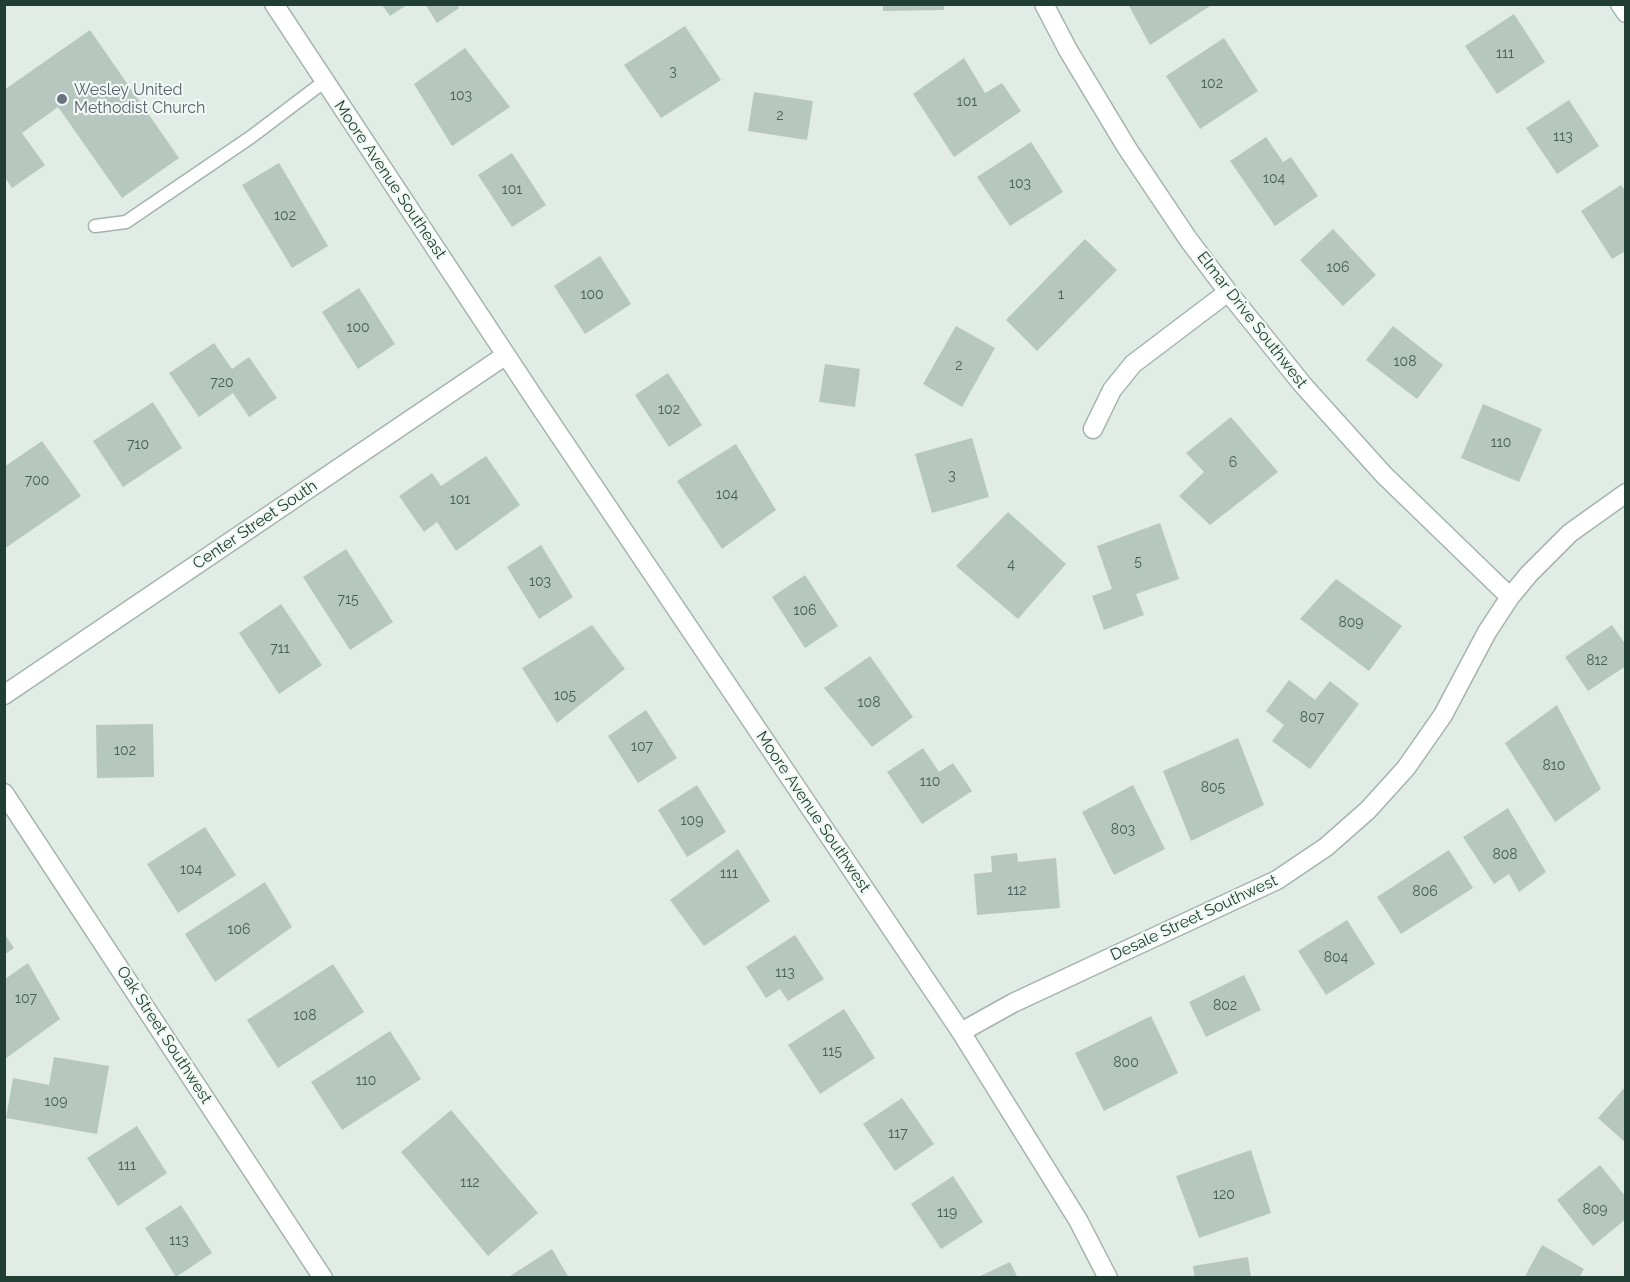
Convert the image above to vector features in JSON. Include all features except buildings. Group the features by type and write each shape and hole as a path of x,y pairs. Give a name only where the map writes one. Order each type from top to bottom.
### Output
{"street":[{"name":"Moore Avenue Southeast","path":"274,4 506,355"},
{"name":"Elmar Drive Southwest","path":"1044,4 1068,50 1126,148 1188,239 1228,292 1302,385 1384,475 1510,597"},
{"path":"1620,4 1626,13"},
{"path":"1093,429 1112,390 1133,364 1228,292"},
{"name":"Center Street South","path":"4,695 506,355"},
{"name":"Moore Avenue Southwest","path":"506,355 961,1032 1084,1230 1108,1278"},
{"name":"Desale Street Southwest","path":"961,1032 1013,1003 1277,880 1326,847 1368,810 1406,768 1443,715 1486,632 1529,574 1570,533 1613,500 1626,493"},
{"name":"Oak Street Southwest","path":"4,793 323,1278"}],"lane":[{"path":"95,226 126,222 250,137 325,81"}],"place":[{"name":"Wesley United Methodist Church","path":"62,99"}]}
